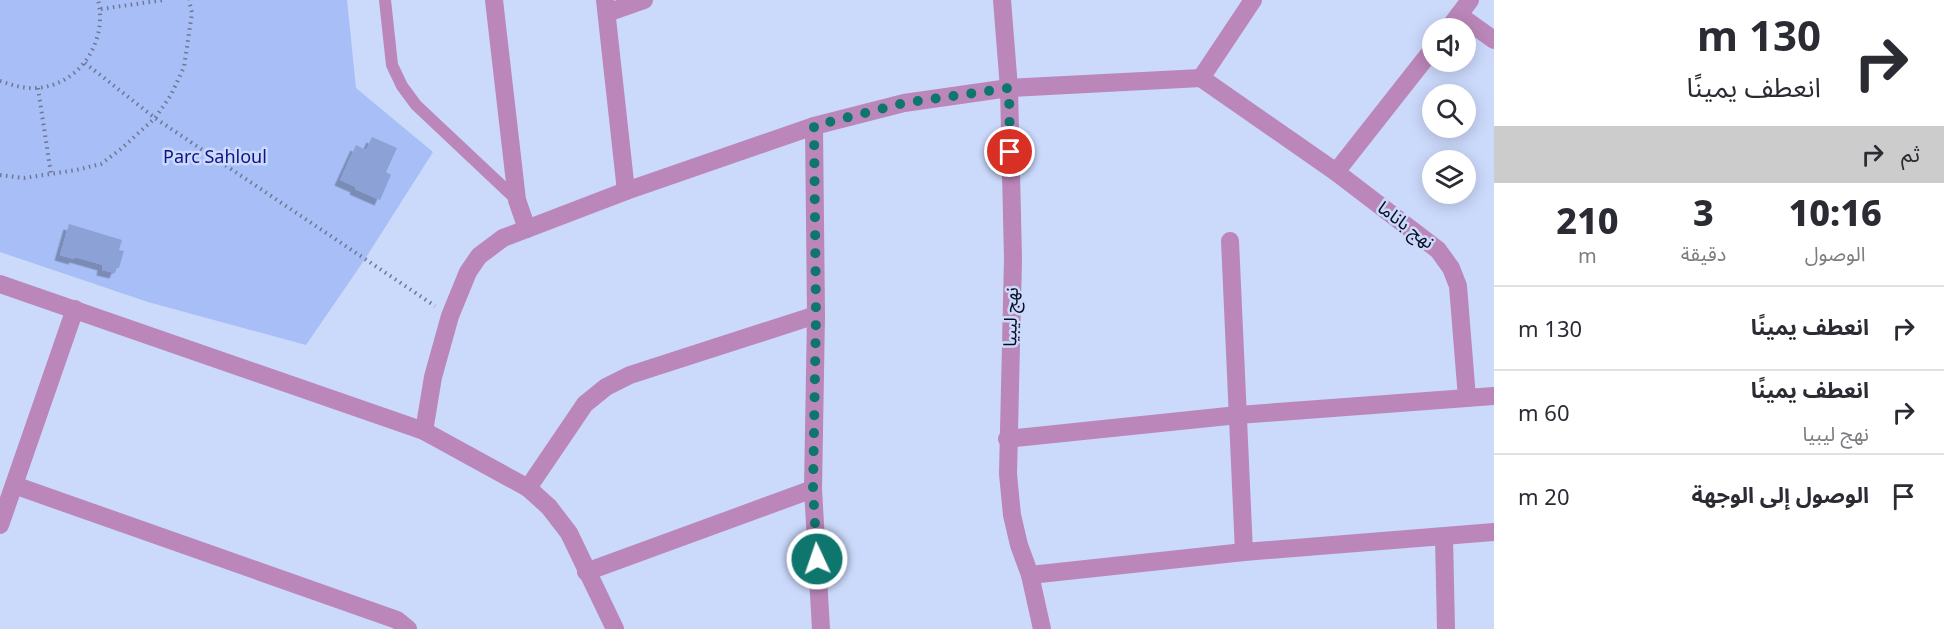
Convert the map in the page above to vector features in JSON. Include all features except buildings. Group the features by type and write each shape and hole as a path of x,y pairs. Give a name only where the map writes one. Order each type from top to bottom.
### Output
{"street":[{"path":"494,0 517,200 527,229"},
{"path":"626,191 606,7 644,0"},
{"name":"نهج ليبيا","path":"1002,0 1009,88 1013,258 1007,439 1008,474 1012,515 1019,545 1030,575 1042,629"},
{"path":"424,431 433,377 450,316 468,272 479,256 503,238 626,191 814,126 904,103 1009,88 1201,78 1253,0"},
{"path":"1457,18 1470,0"},
{"path":"1476,32 1494,40"},
{"path":"1336,172 1422,63"},
{"name":"نهج باناما","path":"1201,78 1336,172 1438,250 1451,268 1458,286 1467,398"},
{"path":"814,126 816,315 813,489 821,629"},
{"path":"1230,241 1244,552"},
{"path":"0,284 424,431 528,488 549,507 568,533 615,629"},
{"path":"0,525 4,503 14,485 75,309"},
{"path":"528,488 585,404 606,387 630,375 816,315"},
{"path":"1007,439 1238,415 1494,396"},
{"path":"14,485 397,620 408,629"},
{"path":"586,572 813,489"},
{"path":"1030,575 1244,552 1494,532"},
{"path":"1444,537 1446,629"}],"lane":[{"path":"385,0 392,65 402,86 416,105 517,200"}],"path":[{"path":"0,81 18,87 38,88 55,84 71,75 85,63 95,47 100,28 101,9 98,0"},
{"path":"101,9 164,0"},
{"path":"0,175 24,178 101,164 155,118 171,95 184,68 192,13 189,0"},
{"path":"85,63 155,118 450,316"},
{"path":"38,88 51,174"}],"green space":[{"name":"Parc Sahloul","path":"0,0 347,0 356,88 433,152 365,259 306,345 148,302 0,252"}],"route":[{"path":"817,559 813,489 816,315 814,126 904,103 1009,88 1010,152"}]}
